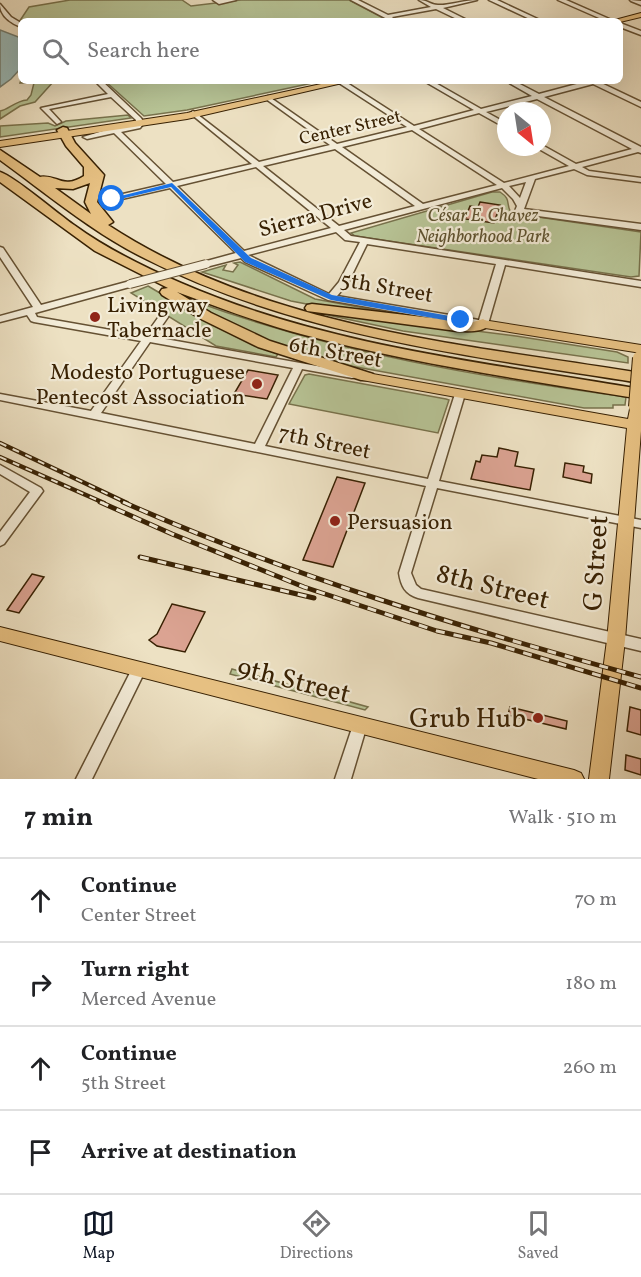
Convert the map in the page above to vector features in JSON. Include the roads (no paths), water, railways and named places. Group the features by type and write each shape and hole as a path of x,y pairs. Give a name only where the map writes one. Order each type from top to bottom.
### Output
{"highway":[{"path":"62,129 70,144 98,176 92,198 96,212 124,235 175,268"},
{"path":"0,154 57,186 73,185 85,181 91,175 90,166"},
{"path":"0,154 129,245 192,276 316,319 413,340 641,378"},
{"path":"0,176 74,232"},
{"path":"0,191 11,194 114,257 178,288 212,301 302,330 638,400"},
{"path":"114,257 135,274 237,332 283,352 366,377"},
{"path":"192,276 317,309 457,326 474,327 483,324"},
{"path":"413,340 641,357"}],"main road":[{"path":"623,19 641,15"},
{"path":"0,142 62,129 139,123 334,84"},
{"path":"62,129 102,129 193,113"},
{"name":"5th Street","path":"483,324 641,357"},
{"name":"G Street","path":"599,779 633,522 641,357"},
{"name":"6th Street","path":"366,377 637,426"},
{"name":"9th Street","path":"0,634 574,779"},
{"path":"0,646 19,639"}],"street":[{"path":"217,1 233,0"},
{"path":"354,0 387,17 474,0"},
{"path":"422,0 460,18"},
{"path":"492,0 532,18"},
{"path":"561,0 606,18"},
{"path":"633,0 641,3"},
{"path":"0,6 9,18 18,23"},
{"path":"623,26 641,33"},
{"path":"87,137 139,123 101,84"},
{"path":"347,84 504,186 516,198 520,209"},
{"path":"432,84 497,121"},
{"path":"514,84 640,150"},
{"name":"Center Street","path":"112,199 586,84"},
{"path":"597,84 641,105"},
{"path":"62,129 44,108 112,95"},
{"path":"268,98 420,206"},
{"path":"193,113 345,237 361,242"},
{"path":"102,129 116,131"},
{"name":"5th Street","path":"116,131 248,260 331,298 483,324"},
{"name":"Sierra Drive","path":"2,320 420,206 640,150"},
{"path":"551,152 587,173 641,180"},
{"path":"520,209 531,179"},
{"path":"520,209 641,227"},
{"path":"300,239 323,237 361,242 641,284"},
{"path":"331,298 342,283 361,242"},
{"path":"0,250 34,310"},
{"path":"483,324 501,263"},
{"name":"6th Street","path":"34,310 34,319 298,367 366,377"},
{"path":"94,415 163,316"},
{"path":"258,448 298,367"},
{"path":"432,484 460,394"},
{"name":"7th Street","path":"0,397 633,522"},
{"path":"0,469 37,490 0,541"},
{"name":"8th Street","path":"432,484 405,573 406,584 411,589 451,602 641,645"},
{"path":"84,779 140,669"},
{"path":"343,779 360,725"}],"water":[{"path":"0,30 18,37 18,71 0,87"}],"railway":[{"path":"0,443 127,503"},
{"path":"0,457 104,503"},
{"path":"100,502 172,534 304,587 437,631 491,643 641,688"},
{"path":"123,502 250,554 379,599 510,640 641,677"},
{"path":"140,557 314,598"}],"place":[{"name":"Livingway Tabernacle","path":"95,317"},
{"name":"Modesto Portuguese Pentecost Association","path":"257,384"},
{"name":"Persuasion","path":"335,521"},
{"name":"Grub Hub","path":"538,718"}],"park label":[{"name":"César E. Chavez Neighborhood Park","path":"483,225"}]}
